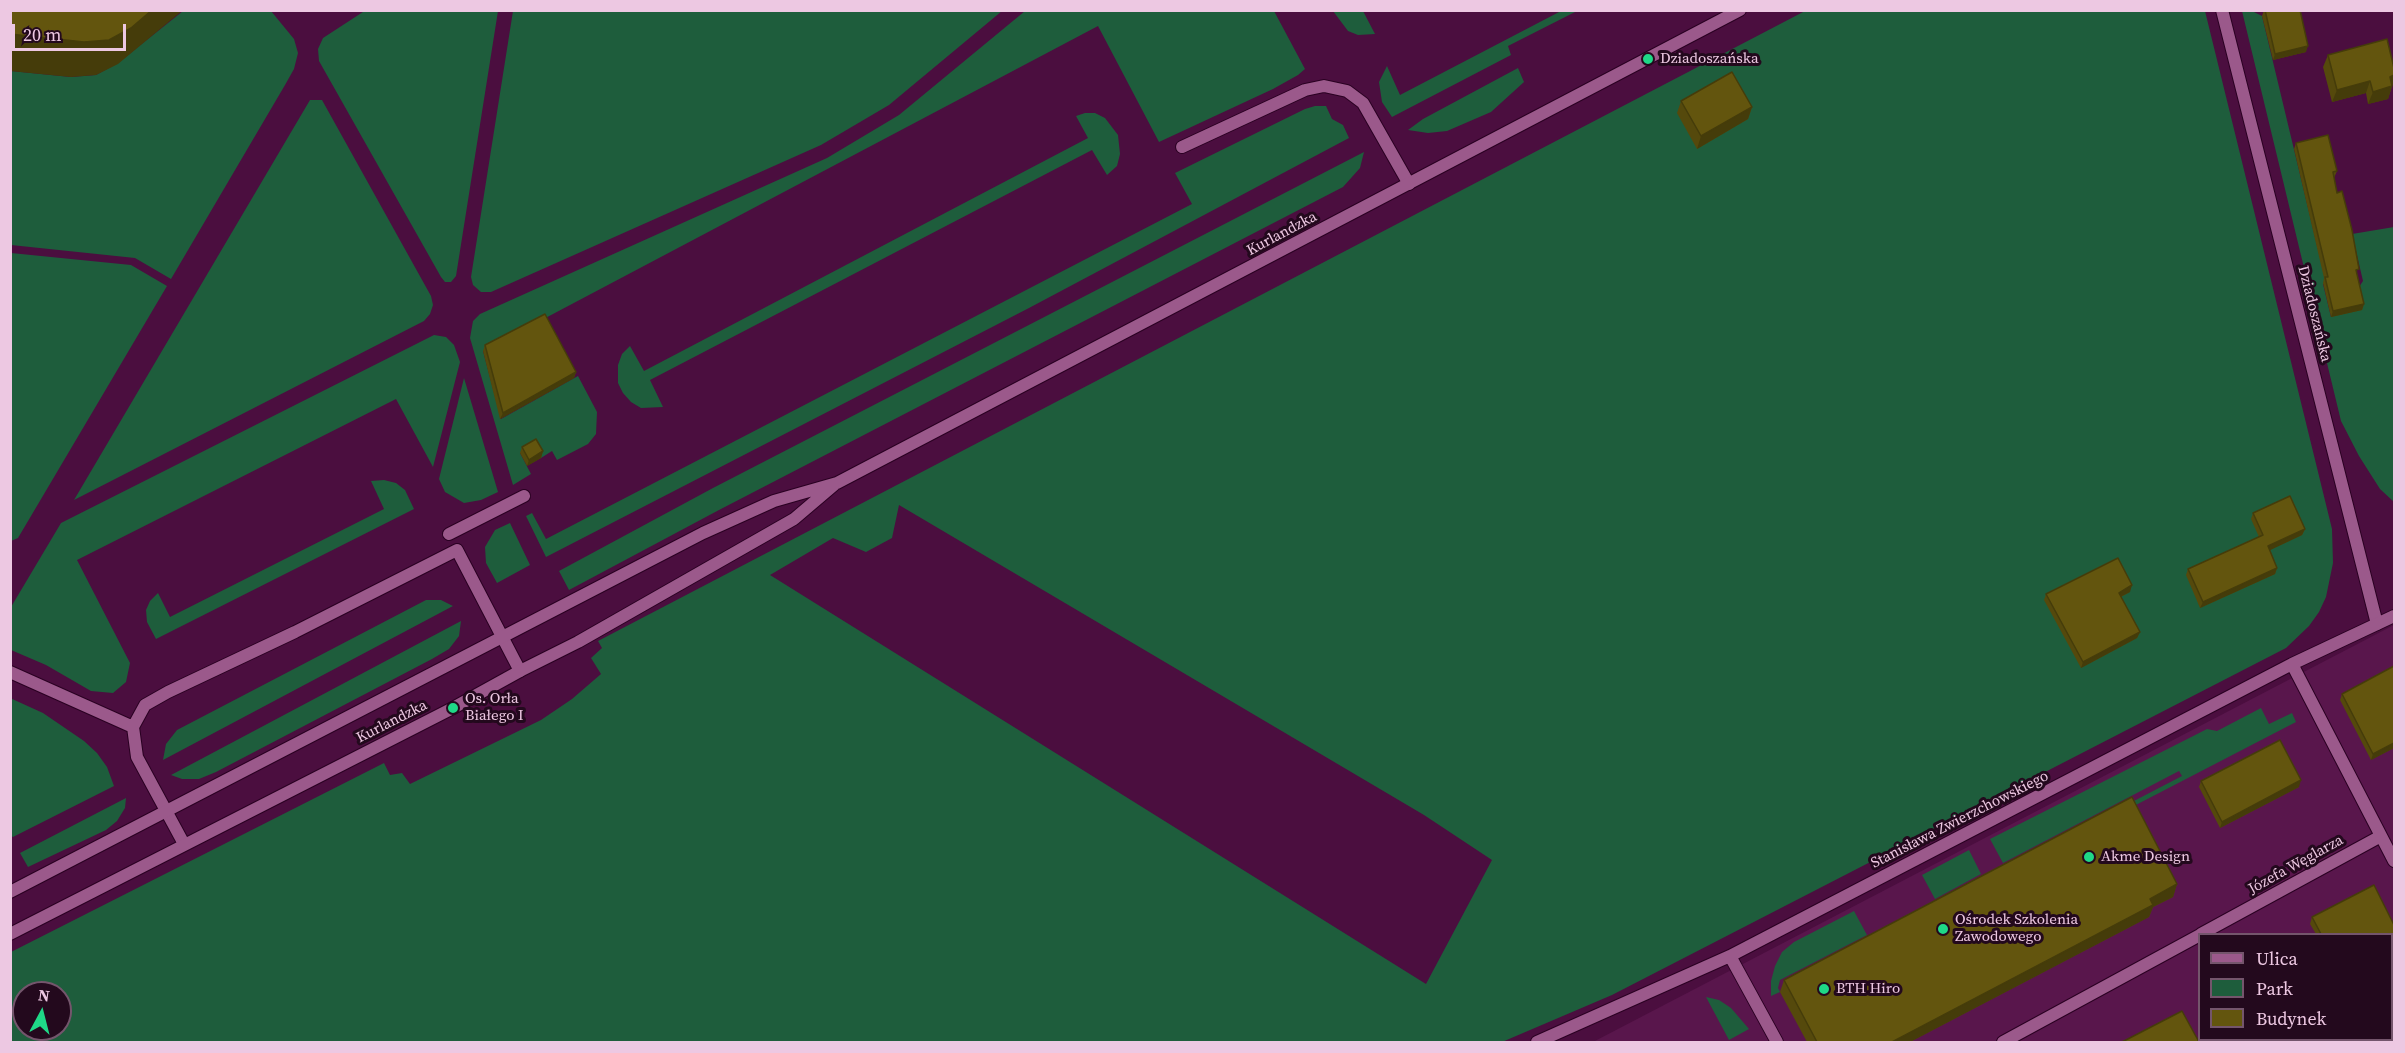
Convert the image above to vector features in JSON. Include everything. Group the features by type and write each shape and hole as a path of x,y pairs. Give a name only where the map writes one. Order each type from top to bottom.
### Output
{"street":[{"name":"Kurlandzka","path":"10,892 703,533 774,501 837,483 1740,10"},
{"name":"Dziadoszańska","path":"2222,10 2377,624"},
{"path":"1182,147 1305,90 1324,86 1347,91 1363,102 1409,184"},
{"name":"Kurlandzka","path":"10,934 578,642 794,519 837,483"},
{"path":"449,534 524,496"},
{"path":"184,844 137,757 133,727 144,705 458,550 520,671"},
{"name":"Stanisława Zwierzchowskiego","path":"1537,1042 1556,1039 1730,956 2292,664 2394,616"},
{"path":"2292,664 2394,861"},
{"path":"10,672 133,727"},
{"name":"Józefa Węglarza","path":"2204,933 2381,836"},
{"name":"Józefa Węglarza","path":"2003,1042 2198,936"},
{"path":"1730,956 1777,1042"}],"shaded area":[{"path":"2394,625 2394,1042 1593,1042"}],"green space":[{"path":"366,10 498,11 456,276 451,282 445,282 441,277 319,61 318,49 323,38"},
{"path":"513,10 1002,11 889,105 821,145 491,292 481,292 473,285 471,277"},
{"path":"183,11 271,11 294,39 298,53 294,69 171,279 135,258 11,245 11,71 71,77 96,75 118,63"},
{"path":"1025,11 1274,11 1305,69 1273,89 1159,142 1098,26 483,351 501,419 578,376 597,412 596,434 588,444 557,460 552,451 541,458 520,453 531,474 513,485 470,338 473,321 480,314 827,158 899,115"},
{"path":"1333,11 1363,11 1375,34 1358,35 1348,31"},
{"path":"1561,11 1577,11 1508,46 1511,55 1392,117 1382,102 1379,82 1387,66 1400,95"},
{"path":"1805,11 2205,11 2332,529 2333,563 2326,597 2309,626 2286,648 1612,995 1502,1042 11,1042 11,952 384,763 390,775 402,773 410,784 541,720 572,699 601,674 591,658 602,648 598,641","holes":["899,505 1424,815 1492,860 1426,984 770,575 833,538 866,552 892,538"]},
{"path":"2242,11 2254,11 2262,16 2326,283 2323,284 2331,317 2363,281 2352,234 2394,227 2394,502 2380,489 2341,421"},
{"path":"1518,68 1524,82 1491,112 1447,131 1428,133 1408,130 1423,119"},
{"path":"310,100 322,100 431,296 433,305 430,314 424,321 74,500"},
{"path":"1315,106 1326,106 1332,119 1343,125 1349,138 1029,308 546,557 526,516 532,513 546,539 1192,204 1175,173"},
{"path":"1095,113 1105,118 1118,135 1120,154 1117,166 1107,175 1092,150 650,380 663,407 641,408 623,393 618,383 618,365 622,354 630,346 644,371 1088,138 1076,116"},
{"path":"1364,152 1360,168 1343,187 569,590 559,571 713,488"},
{"path":"11,253 131,265 167,286 18,538 11,541"},
{"path":"434,335 446,337 454,345 460,362 433,467 396,399 77,560 130,663 126,682 113,693 91,691 46,665 11,650 11,607 61,523"},
{"path":"464,378 498,492 481,500 464,503 445,492 439,479"},
{"path":"384,480 396,483 405,490 414,509 156,639 147,622 146,610 150,601 158,593 170,617 384,509 371,481"},
{"path":"510,523 530,565 497,583 486,563 485,547 495,530"},
{"path":"426,600 441,600 453,606 163,760 166,744 177,730"},
{"path":"461,621 459,636 449,649 432,659 216,772 199,779 182,779 171,775"},
{"path":"10,698 43,713 84,741 107,767 114,786 13,837 10,835"},
{"path":"2261,708 2269,724 2292,713 2296,722 2105,821 2103,817 2182,776 2179,771 2003,863 1990,839 2207,729 2217,731"},
{"path":"126,798 125,808 117,821 106,830 28,867 20,853"},
{"path":"1969,850 1981,874 1935,899 1922,875"},
{"path":"1854,911 1867,935 1780,980 1778,988 1780,992 1771,996 1771,981 1782,952 1794,942"},
{"path":"1706,997 1719,1000 1731,1008 1749,1029 1729,1040"}],"building":[{"path":"10,10 152,10 131,28 109,40 84,42 10,34"},
{"path":"2265,10 2300,10 2308,46 2275,54"},
{"path":"2387,39 2394,68 2394,75 2390,77 2392,86 2373,92 2370,81 2337,90 2328,55"},
{"path":"1732,72 1752,107 1701,136 1681,101"},
{"path":"2328,135 2337,171 2333,172 2337,193 2342,191 2352,230 2359,269 2356,270 2364,304 2333,311 2325,277 2328,277 2296,143"},
{"path":"545,314 576,372 503,413 485,345"},
{"path":"536,439 543,451 529,460 522,447"},
{"path":"2290,496 2305,529 2268,546 2277,568 2203,602 2188,569 2263,535 2253,513"},
{"path":"2118,558 2132,585 2119,593 2140,632 2083,662 2046,594"},
{"path":"2394,666 2394,743 2373,754 2342,694"},
{"path":"2280,740 2301,780 2222,822 2201,781"},
{"path":"2132,797 2177,884 2150,899 2153,905 1892,1042 1817,1042 1784,980"},
{"path":"2374,885 2394,925 2394,1014 2393,933 2320,933 2312,917"},
{"path":"2182,1011 2199,1042 2122,1042"}],"place":[{"name":"Dziadoszańska","path":"1648,59"},
{"name":"Os. Orła Białego I","path":"453,708"},
{"name":"Akme Design","path":"2089,857"},
{"name":"Ośrodek Szkolenia Zawodowego","path":"1943,929"},
{"name":"BTH Hiro","path":"1824,989"}]}
